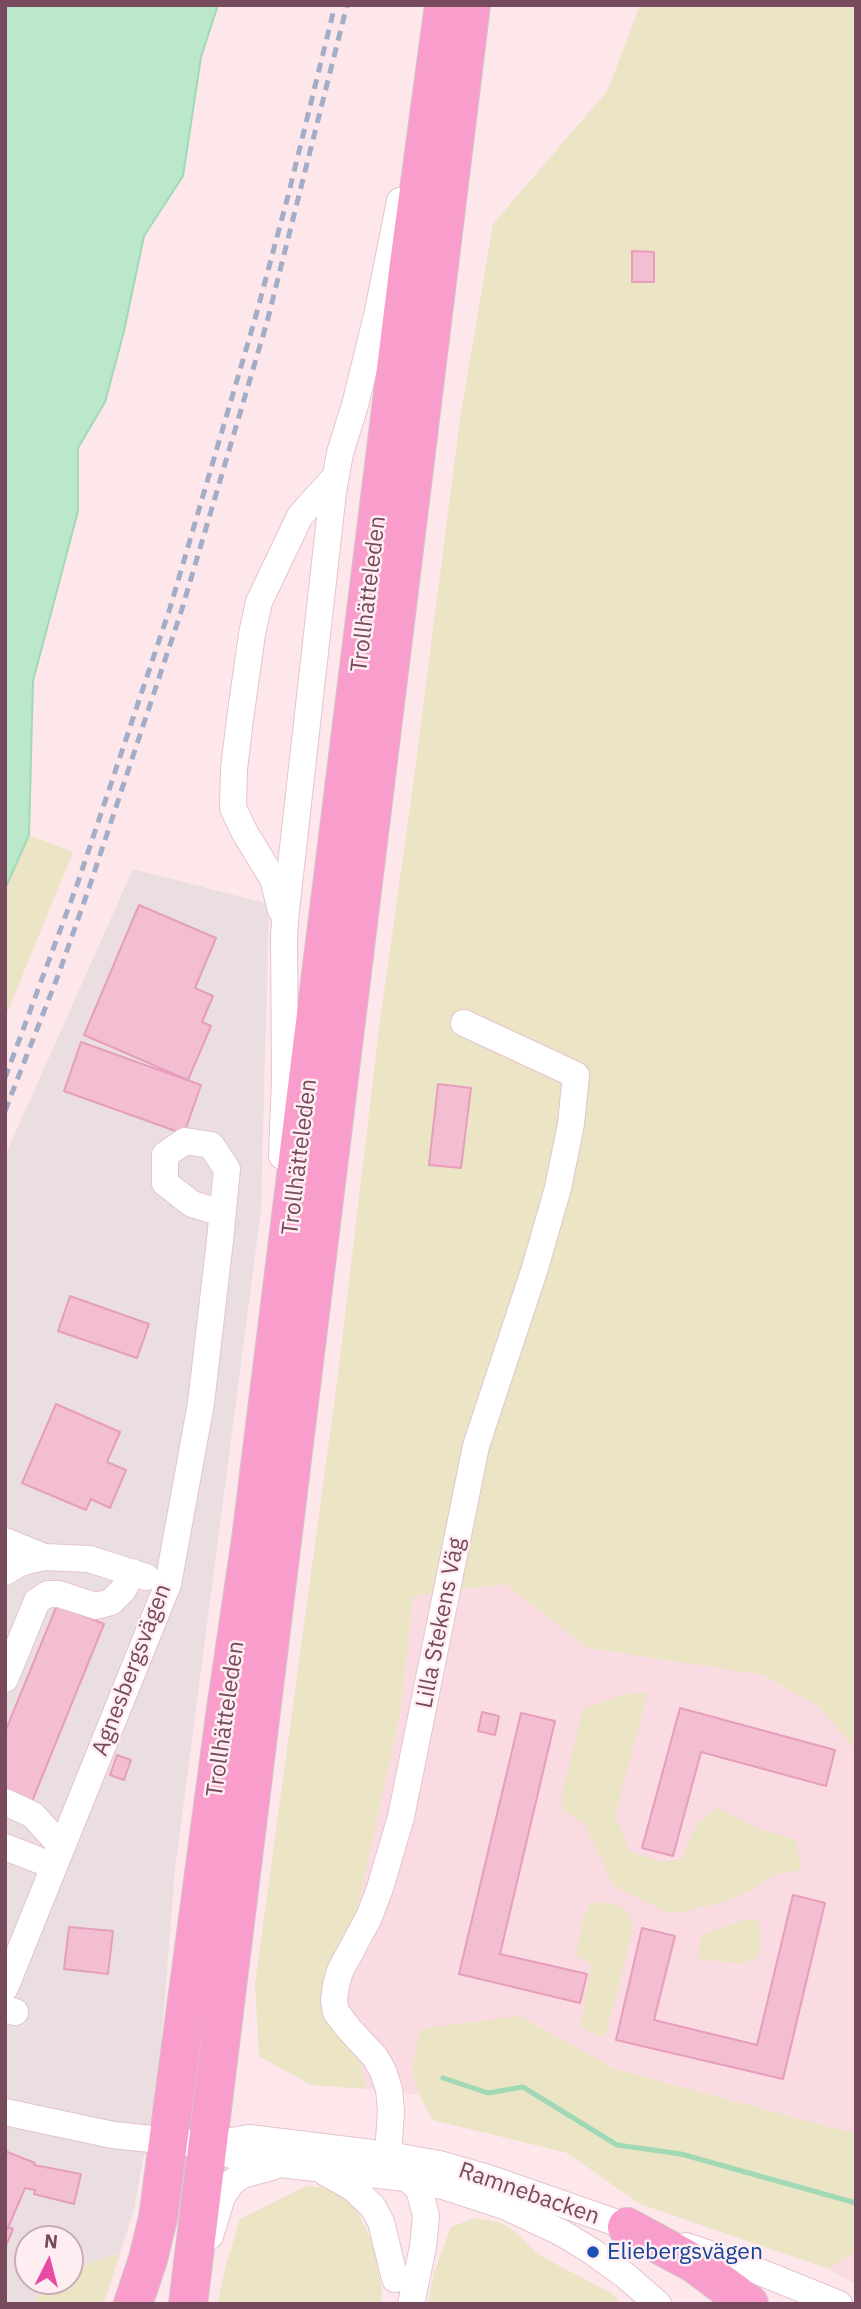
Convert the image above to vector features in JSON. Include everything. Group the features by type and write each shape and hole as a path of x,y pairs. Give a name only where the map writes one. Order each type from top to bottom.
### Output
{"highway":[{"name":"Trollhätteleden","path":"133,2304 149,2259 158,2218 251,1539 409,264 444,5"},
{"name":"Trollhätteleden","path":"189,2300 471,5"},
{"path":"627,2227 695,2264 723,2282 749,2304"}],"street":[{"path":"251,1539 242,1503 281,1175 286,1056 284,934 336,476 383,290 414,107 437,60"},
{"path":"284,934 277,889 233,808 234,769 249,654 259,602 300,516 336,476"},
{"name":"Lilla Stekens Väg","path":"388,2155 391,2118 389,2088 375,2057 336,2012 336,1985 340,1971 369,1917 401,1817 476,1446 535,1268 558,1188 571,1124 576,1075 464,1023"},
{"name":"Agnesbergsvägen","path":"9,2003 58,1857 168,1584 201,1403 222,1213"},
{"path":"5,1541 44,1557"},
{"path":"5,1572 20,1563 44,1557 89,1559 168,1584"},
{"path":"5,1679 37,1601 48,1594 59,1594 96,1606 111,1602 123,1590 132,1572"},
{"path":"5,1802 33,1815 58,1857"},
{"path":"5,1847 58,1857"},
{"name":"Ramnebacken","path":"5,2112 113,2135 208,2145 249,2138 439,2164 488,2178 745,2266 839,2304"},
{"name":"Ramnebacken","path":"208,2145 244,2160 406,2178 443,2186 507,2207 535,2219 593,2252 658,2304"},
{"path":"388,2155 406,2178 419,2189 426,2216 423,2247 411,2304"},
{"name":"Ramnebacken","path":"189,2300 222,2197 231,2183 242,2175 284,2164"},
{"path":"315,2167 353,2189 373,2207 381,2222 395,2291"},
{"path":"395,2291 389,2202 396,2183 406,2178"},
{"path":"787,2304 813,2304"}],"shaded area":[{"path":"5,5 218,5 201,57 183,176 144,236 124,331 105,402 78,448 78,511 33,681 29,835 5,889"},
{"path":"640,5 856,5 856,1750 818,1706 763,1675 587,1648 506,1584 413,1596 401,1710 358,1907 322,1985 331,2025 360,2063 367,2089 311,2085 259,2056 255,1984 337,1383 380,1021 460,419 493,224 608,90"},
{"path":"29,835 73,852 5,1018 5,889"},
{"path":"133,869 269,904 261,1210 175,1870 159,2073 134,2209 120,2253 84,2266 84,2225 14,2225 14,2295 40,2295 32,2304 5,2304 5,1156"},
{"path":"506,1584 587,1648 763,1675 818,1706 856,1750 856,2134 615,2069 520,2016 412,2072 419,2095 367,2089 360,2063 331,2025 322,1985 358,1907 401,1710 413,1596"},
{"path":"648,1692 615,1815 630,1852 664,1862 682,1859 697,1824 717,1808 757,1828 796,1840 801,1870 776,1874 750,1891 724,1902 671,1914 614,1886 584,1823 563,1811 561,1799 583,1709 624,1694"},
{"path":"591,1903 613,1903 629,1913 633,1922 605,2037 580,2028 591,1964 576,1956 583,1918"},
{"path":"746,1919 758,1919 762,1946 757,1958 742,1964 697,1959 702,1935"},
{"path":"520,2016 615,2069 856,2134 856,2251 829,2269 640,2204 567,2153 433,2120 419,2095 412,2072 420,2029"},
{"path":"306,2186 333,2188 355,2206 373,2244 382,2292 380,2304 217,2304 240,2219"},
{"path":"475,2218 500,2223 514,2231 539,2255 611,2293 621,2304 428,2304 434,2272 451,2227"},
{"path":"856,2251 856,2285 829,2269"},
{"path":"120,2253 104,2304 32,2304 40,2295 84,2295 84,2266"}],"building":[{"path":"632,251 654,252 654,282 632,282"},
{"path":"139,905 216,938 195,988 213,996 202,1022 211,1026 188,1080 84,1035"},
{"path":"81,1042 201,1085 184,1134 64,1091"},
{"path":"438,1084 471,1088 461,1168 429,1165"},
{"path":"70,1296 149,1324 137,1358 58,1331"},
{"path":"56,1404 120,1432 107,1462 126,1470 110,1508 91,1499 86,1510 22,1483"},
{"path":"57,1605 104,1624 31,1804 5,1794 5,1732"},
{"path":"680,1708 835,1750 826,1786 701,1752 673,1856 642,1848"},
{"path":"482,1712 499,1716 495,1735 478,1731"},
{"path":"521,1713 555,1721 500,1954 587,1974 580,2003 459,1974"},
{"path":"117,1755 131,1760 124,1780 110,1775"},
{"path":"793,1895 825,1903 783,2079 616,2040 642,1928 675,1936 654,2020 757,2045"},
{"path":"69,1927 113,1931 108,1974 64,1969"},
{"path":"5,2151 35,2163 34,2165 81,2174 74,2204 34,2194 35,2190 25,2188 5,2230"},
{"path":"8,2227 13,2229 5,2248 5,2230"}],"waterway":[{"path":"443,2078 488,2093 523,2087 617,2145 681,2154 856,2203"}],"railway":[{"path":"5,1078 77,885 170,608 255,319 335,5"},
{"path":"5,1111 89,888 182,609 267,322 347,5"}],"place":[{"name":"Eliebergsvägen","path":"593,2252"}]}
